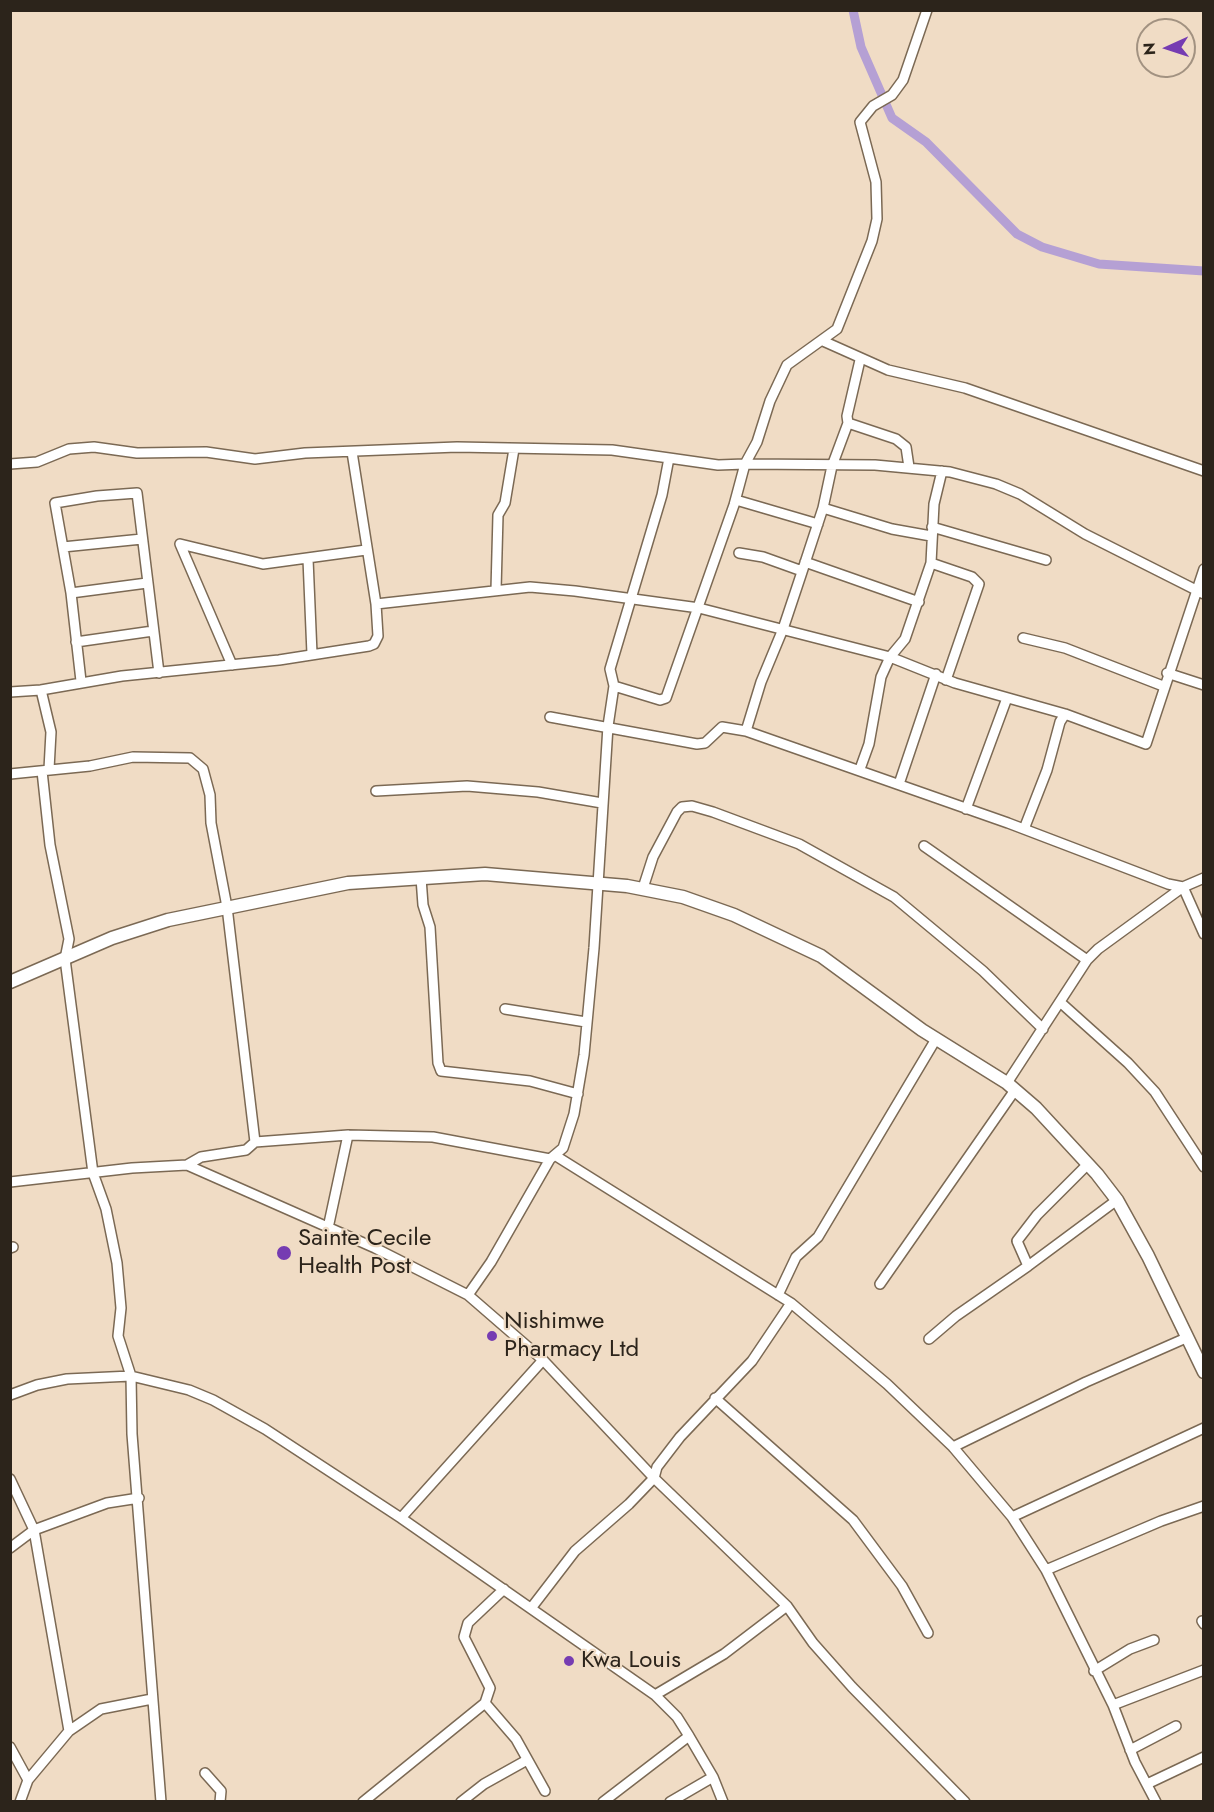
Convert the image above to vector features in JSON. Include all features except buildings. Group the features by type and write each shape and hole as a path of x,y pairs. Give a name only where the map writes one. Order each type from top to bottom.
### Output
{"main road":[{"path":"10,982 112,938 168,920 348,883 485,874 643,888 683,897 734,915 813,952 839,967 936,1039 1011,1087 1088,1164 1117,1200 1148,1256 1203,1372"}],"street":[{"path":"614,686 660,700 666,698 736,500 745,464 757,442 770,402 787,365 796,356 823,341 837,329 872,241 877,219 876,182 860,122 873,106 892,95 910,66 927,10"},
{"path":"823,341 860,360 898,373 965,388 1203,471"},
{"path":"746,731 760,682 783,629 823,508 832,466 848,423 847,416 860,360"},
{"path":"848,423 896,439 906,447 909,467"},
{"path":"10,464 37,462 62,451 94,447 144,453 206,452 255,459 305,453 423,447 612,450 706,464 909,467 942,471 996,484 1020,494 1093,538 1200,592"},
{"path":"496,590 498,515 505,503 514,449"},
{"path":"10,692 41,690 81,681 232,665 374,644 378,636 376,604 352,452"},
{"path":"468,1295 568,1135 578,1094 586,1022 608,726 614,686 610,669 662,495 669,458"},
{"path":"860,769 869,744 880,676 890,657 905,639 931,563 934,504 942,471"},
{"path":"81,681 70,592 55,503 107,495 137,493 159,673"},
{"path":"736,500 818,524"},
{"path":"823,508 892,529 932,531 1046,560"},
{"path":"63,547 142,539"},
{"path":"232,665 180,544 263,564 366,550"},
{"path":"739,553 763,556 874,584 919,602"},
{"path":"308,559 312,654"},
{"path":"931,563 972,577 980,584 946,680"},
{"path":"376,604 520,587 550,588 699,608 890,657 946,680 1065,714 1146,744 1167,673 1200,592 1203,569"},
{"path":"70,592 147,583"},
{"path":"76,642 153,631"},
{"path":"1023,638 1065,648 1163,686"},
{"path":"1167,673 1203,685"},
{"path":"899,784 936,675"},
{"path":"41,690 51,732 46,770 50,845 69,939 65,959 93,1173 106,1209 117,1263 121,1308 118,1336 131,1376 132,1434 139,1498 161,1802"},
{"path":"966,809 1007,698"},
{"path":"1024,829 1047,770 1060,722 1065,714"},
{"path":"550,717 701,744 709,740 722,727 746,731 860,769 1183,887 1203,934"},
{"path":"10,774 90,766 133,757 176,757 197,761 207,780 211,823 227,907 255,1142"},
{"path":"375,791 467,786 538,792 602,803"},
{"path":"643,888 652,857 677,812 682,807 692,806 713,812 799,844 894,897 983,971 1042,1029"},
{"path":"924,846 1087,960"},
{"path":"421,878 423,905 430,927 438,1064 441,1071 530,1081 578,1094"},
{"path":"880,1284 1011,1087 1042,1029 1087,960 1183,887 1203,878"},
{"path":"1060,1002 1128,1063 1155,1092 1203,1167"},
{"path":"505,1009 586,1022"},
{"path":"778,1295 796,1257 818,1237 936,1039"},
{"path":"328,1228 348,1135"},
{"path":"10,1182 187,1165 201,1157 246,1150 255,1142 348,1135 433,1137 553,1158 791,1303 887,1384 953,1447 1012,1517 1046,1570 1064,1603 1094,1671 1113,1705 1130,1750 1156,1802"},
{"path":"1028,1266 1017,1241 1037,1215 1088,1164"},
{"path":"187,1165 375,1248 468,1295 543,1360 654,1478 787,1606 813,1643 852,1687 965,1802"},
{"path":"929,1339 956,1316 1117,1200"},
{"path":"532,1607 575,1551 629,1504 654,1478 657,1467 680,1437 752,1361 791,1303"},
{"path":"953,1447 1086,1382 1186,1338"},
{"path":"401,1518 543,1360"},
{"path":"10,1395 37,1385 67,1379 131,1376 166,1383 213,1400 265,1429 532,1607 655,1695 677,1718 689,1736 713,1777 723,1802"},
{"path":"715,1398 853,1520 902,1586 928,1633"},
{"path":"1012,1517 1203,1428"},
{"path":"10,1479 34,1530 69,1731"},
{"path":"10,1548 34,1530 107,1503 139,1498"},
{"path":"1046,1570 1161,1521 1203,1506"},
{"path":"363,1802 485,1703 490,1688 464,1637 468,1623 504,1589"},
{"path":"655,1695 724,1654 787,1606"},
{"path":"1094,1671 1131,1649 1154,1640"},
{"path":"1113,1705 1203,1670"},
{"path":"20,1802 28,1780 69,1731 101,1709 152,1699"},
{"path":"485,1703 516,1739 545,1791"},
{"path":"1130,1750 1176,1726"},
{"path":"603,1802 689,1736"},
{"path":"10,1747 28,1780"},
{"path":"1147,1784 1203,1757"},
{"path":"461,1802 484,1784 527,1760"},
{"path":"205,1773 221,1791 220,1802"},
{"path":"670,1802 713,1777"}],"waterway":[{"path":"853,10 861,47 892,118 926,142 1017,234 1042,247 1099,264 1204,271"}],"place":[{"name":"Sainte Cecile Health Post","path":"284,1253"},
{"name":"Nishimwe Pharmacy Ltd","path":"492,1336"},
{"name":"Kwa Louis","path":"569,1661"}]}
